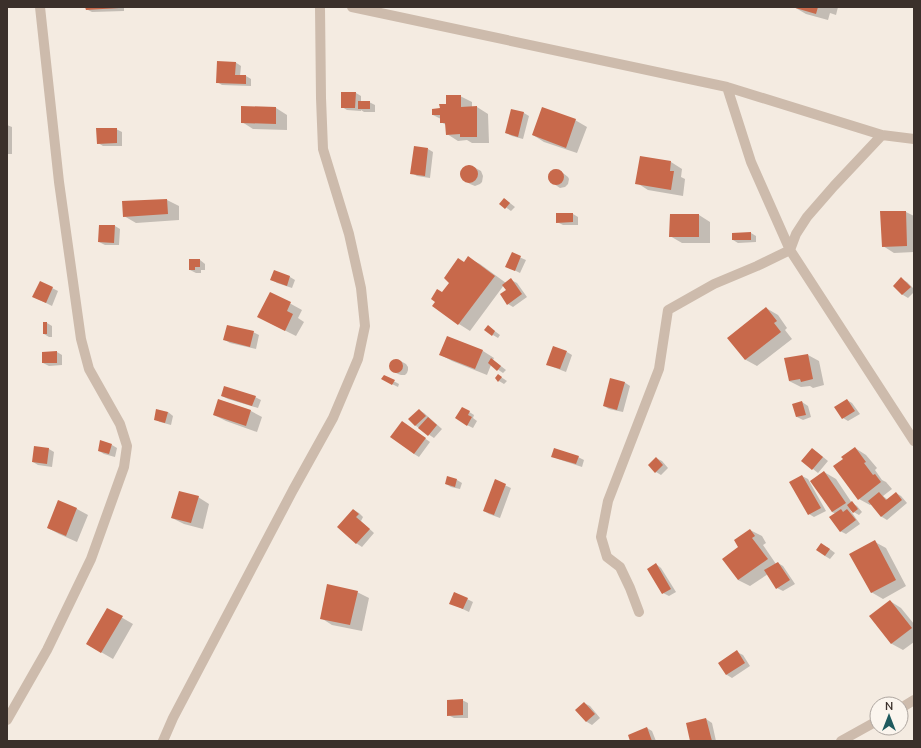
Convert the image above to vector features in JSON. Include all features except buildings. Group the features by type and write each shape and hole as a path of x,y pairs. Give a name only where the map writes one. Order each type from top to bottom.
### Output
{"street":[{"path":"7,720 47,650 91,559 124,466 127,446 120,424 89,369 81,339 59,182 40,7"},
{"path":"163,741 173,718 293,490 333,418 358,359 365,326 361,288 349,234 323,149 320,7"},
{"path":"352,7 727,87 882,135 914,139"},
{"path":"727,87 751,162 790,250 914,441"},
{"path":"639,612 620,567 607,557 601,537 608,501 659,369 668,310 714,284 790,250 796,234 807,217 882,135"},
{"path":"841,741 869,725"}]}
